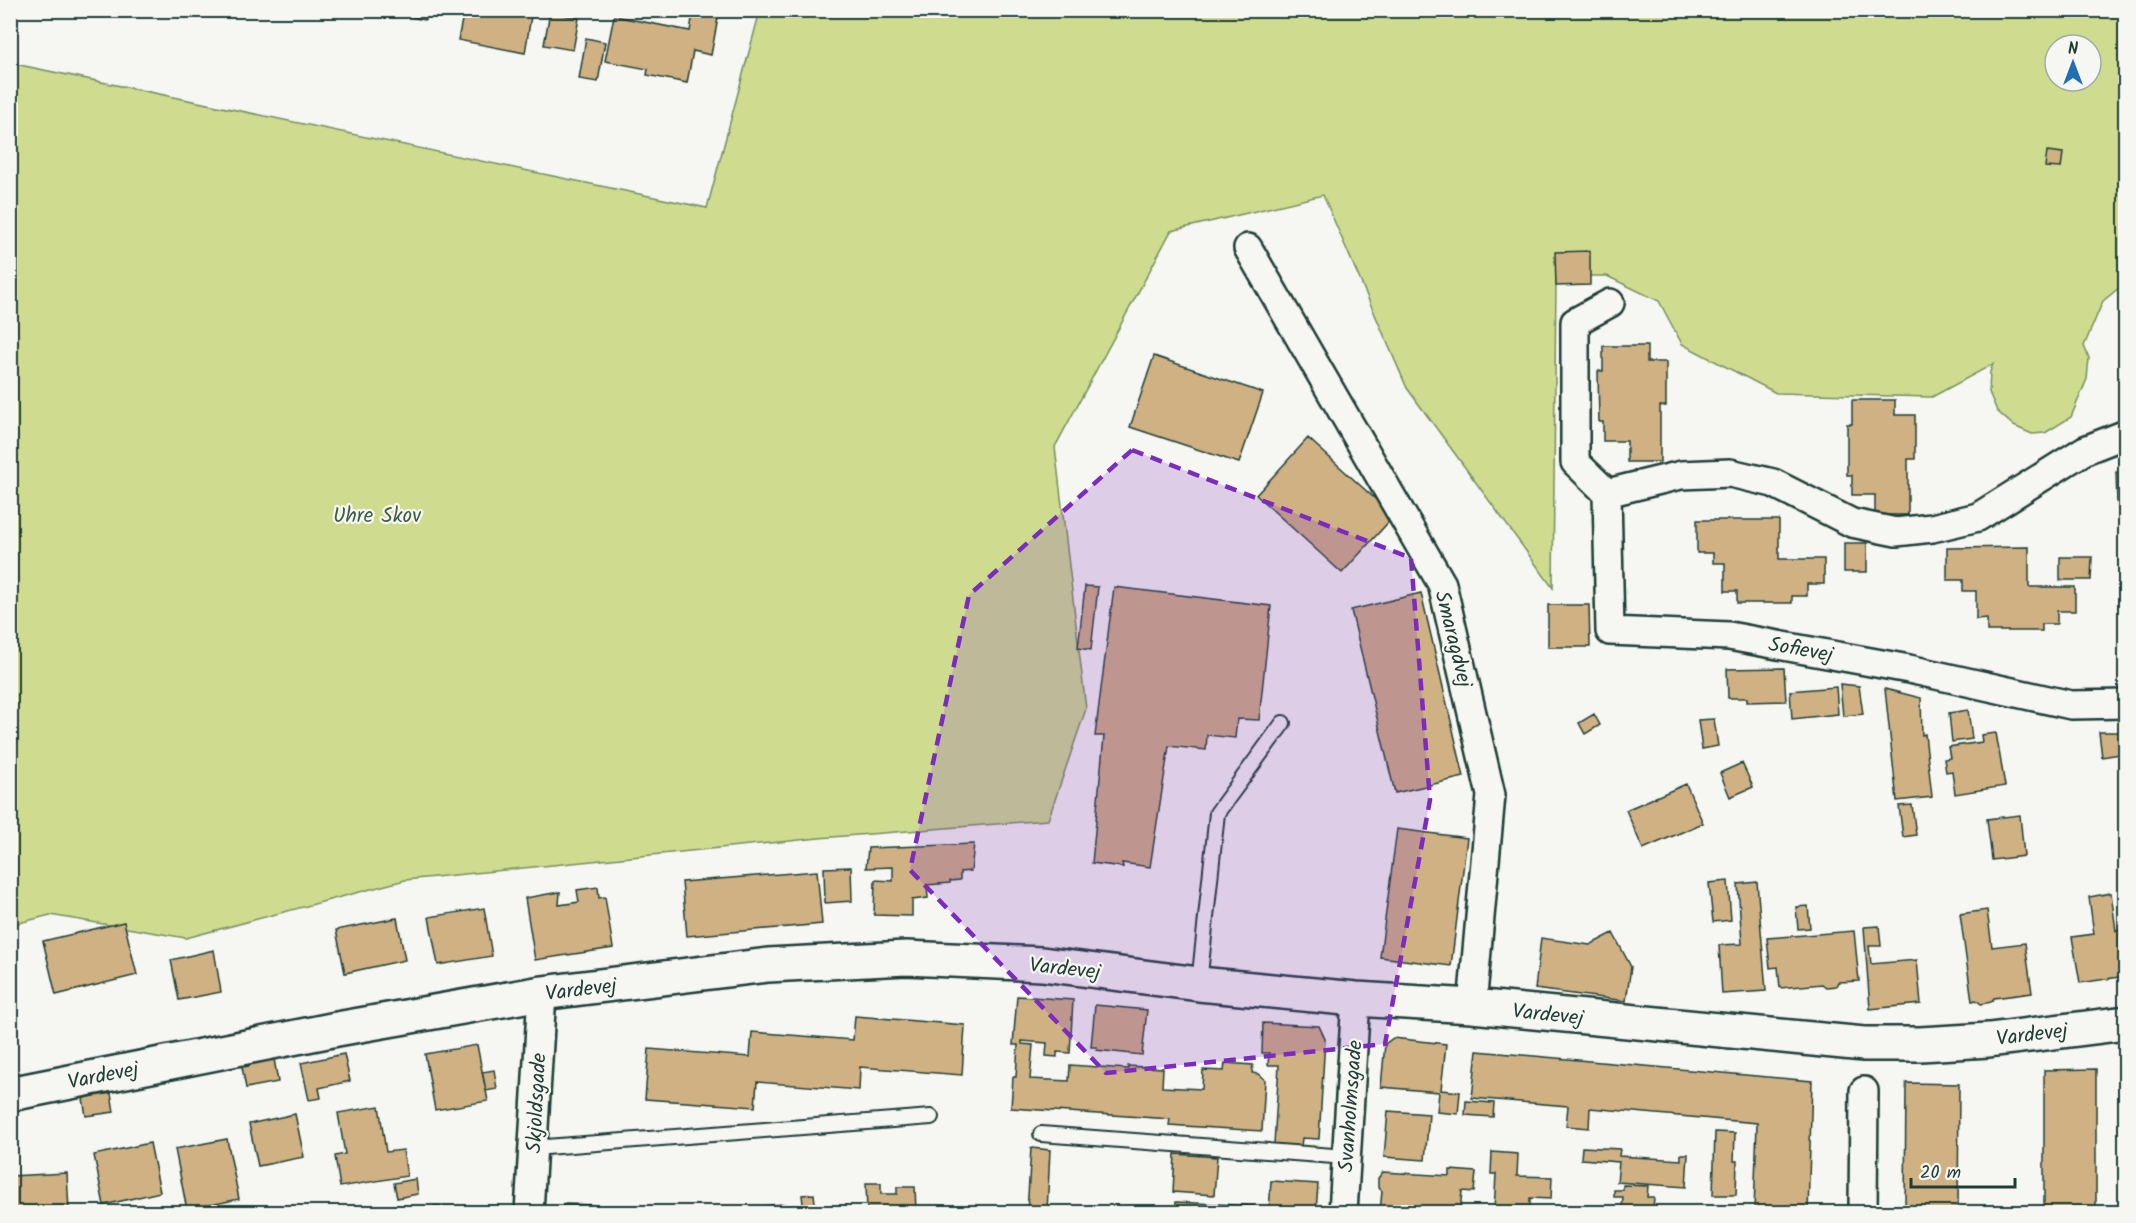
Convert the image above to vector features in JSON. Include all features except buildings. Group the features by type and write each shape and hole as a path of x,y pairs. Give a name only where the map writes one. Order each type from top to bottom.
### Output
{"street":[{"name":"Smaragdvej","path":"1248,248 1442,584 1491,795 1472,1006"},
{"path":"1610,303 1575,322 1575,462 1607,493 1681,475 1730,473 1773,483 1852,523 1896,532 1914,530 1978,517 2085,450 2126,434"},
{"name":"Sofievej","path":"1607,493 1610,631 1729,636 1909,669 2071,705 2126,704"},
{"name":"Vardevej","path":"10,1094 337,1029 542,993 768,965 906,958 1042,964 1199,984 1356,999 1472,1006 1864,1044 1989,1040 2126,1023"},
{"name":"Skjoldsgade","path":"529,1212 542,993"},
{"name":"Svanholmsgade","path":"1343,1212 1356,999"},
{"path":"1863,1212 1864,1091"}],"lane":[{"path":"1199,984 1217,813 1283,723"},
{"path":"533,1148 931,1117"},
{"path":"1041,1134 1347,1157"}],"highlighted area":[{"path":"1132,450 1411,558 1430,800 1385,1044 1106,1073 910,870 969,595"}],"green space":[{"name":"Uhre Skov","path":"760,11 2125,11 2125,283 2103,301 2084,346 2089,358 2087,379 2071,417 2045,433 2032,434 2014,426 1997,411 1989,392 1990,372 1993,364 1932,397 1776,393 1682,344 1659,301 1607,276 1556,276 1553,588 1407,388 1323,195 1171,231 1055,447 1086,709 1048,820 819,838 405,880 186,938 50,915 11,925 10,63 707,208"}]}
